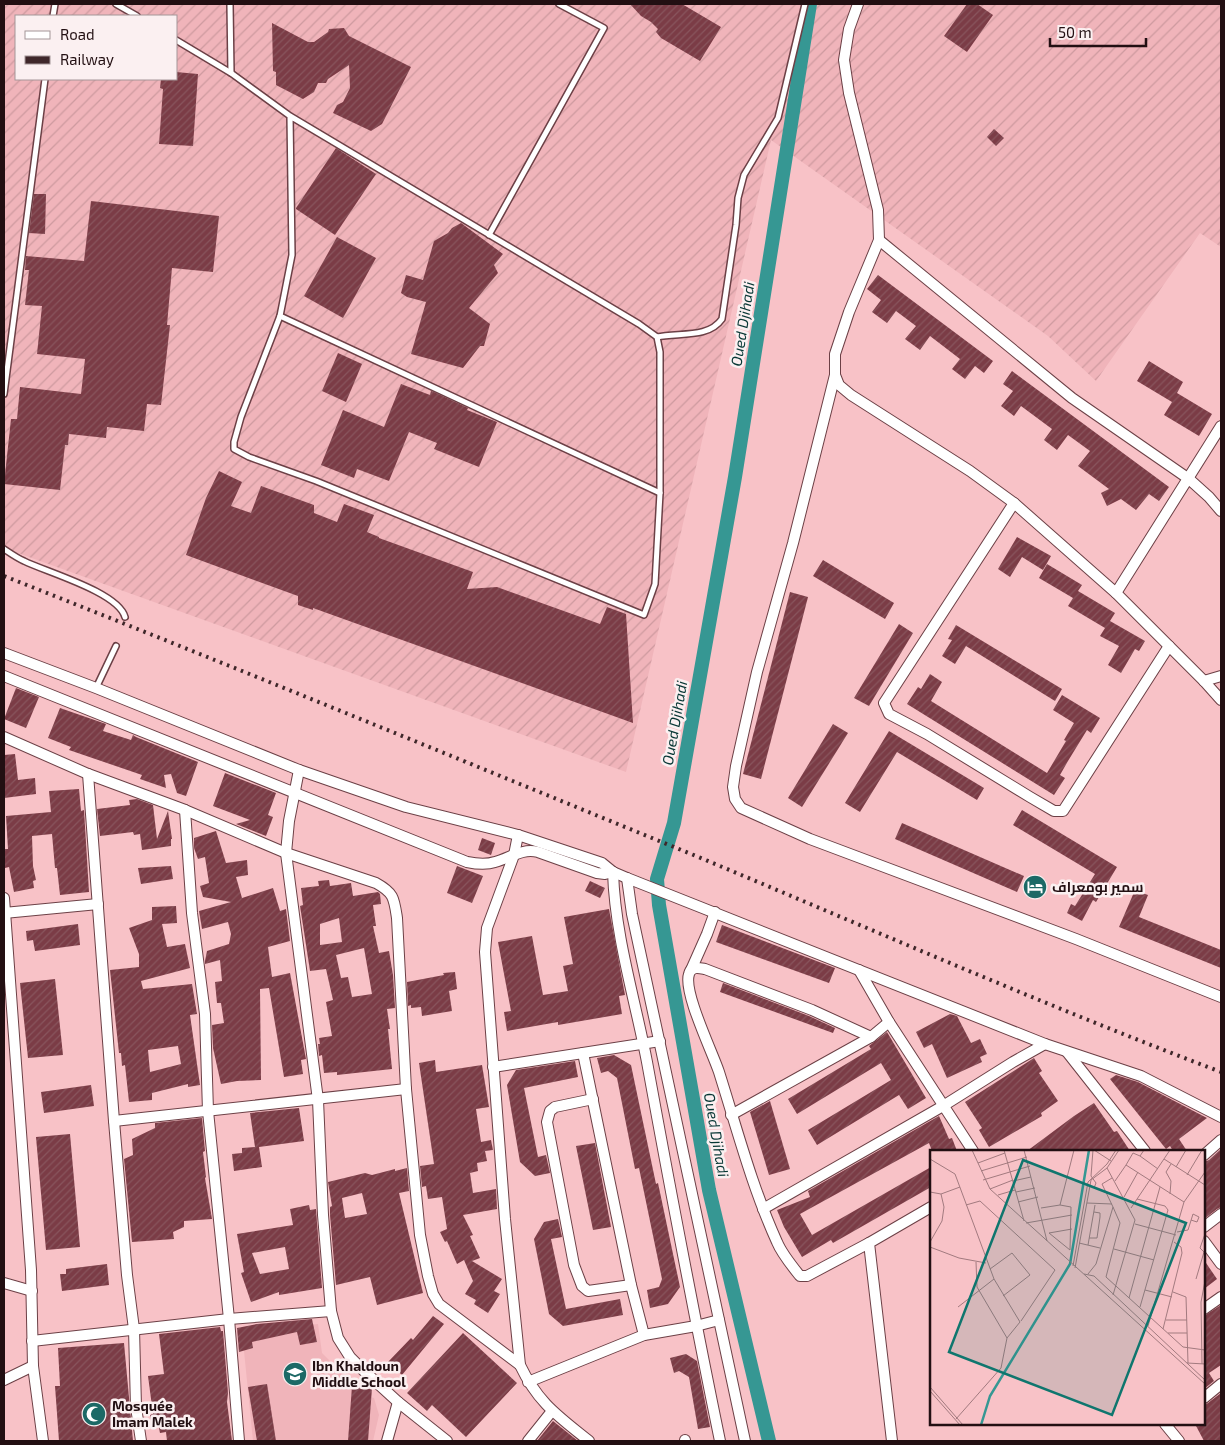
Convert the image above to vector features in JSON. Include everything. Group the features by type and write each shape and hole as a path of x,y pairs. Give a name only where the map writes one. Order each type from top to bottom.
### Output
{"street":[{"path":"858,4 849,29 844,60 849,93 878,210 880,240 849,312 835,354 835,374 793,543 757,672 736,766 733,787 735,799 741,808 810,839 1076,939 1221,997"},
{"path":"880,240 1072,398 1190,479 1221,511"},
{"path":"835,374 839,385 851,395 970,472 1014,503 1116,593 1221,700"},
{"path":"1116,593 1190,479 1221,426"},
{"path":"1014,503 884,703 889,714 927,734 1054,811 1063,811 1169,646"},
{"path":"4,654 96,688 298,770 406,807 518,835 602,863 613,872 641,884 1045,1044 1141,1076 1221,1117"},
{"path":"4,676 467,862 476,864 494,863 523,851 533,851 598,873 613,872"},
{"path":"1204,681 1221,676"},
{"path":"4,736 88,774 185,810 286,853 376,884 389,891 395,903 406,1089 420,1236 428,1276 433,1294 439,1304 520,1365"},
{"path":"298,770 293,793 286,853 318,1100 323,1215 331,1311 338,1338 350,1357 398,1402 447,1441"},
{"path":"88,774 114,1121 127,1275 134,1329 136,1407 140,1441"},
{"path":"185,810 192,913 205,1014 208,1111 230,1319 239,1441"},
{"path":"518,835 514,855 487,928 484,952 505,1219 520,1365 528,1382 541,1400 589,1441"},
{"path":"613,872 616,911 720,1441"},
{"path":"627,878 630,905 745,1441"},
{"path":"4,898 32,1291 33,1366 43,1441"},
{"path":"5,913 98,904"},
{"path":"715,912 688,975 691,998 718,1071 763,1209 778,1244 800,1276 813,1274 930,1208"},
{"path":"691,970 696,968 705,969 760,989 871,1036"},
{"path":"859,970 889,1022 973,1150"},
{"path":"731,1115 871,1036 889,1022"},
{"path":"493,1067 660,1041"},
{"path":"763,1209 943,1106 1045,1044"},
{"path":"1068,1052 1144,1150"},
{"path":"583,1053 631,1285 644,1335"},
{"path":"114,1121 406,1089"},
{"path":"593,1099 554,1107 550,1111 548,1122 574,1265 582,1286 588,1291 631,1285"},
{"path":"1205,1154 1221,1140"},
{"path":"1205,1226 1221,1214"},
{"path":"1205,1242 1221,1264"},
{"path":"869,1243 892,1441"},
{"path":"4,1283 32,1291"},
{"path":"1205,1308 1221,1297"},
{"path":"32,1342 230,1319 331,1311"},
{"path":"528,1382 644,1335 720,1320"},
{"path":"4,1380 33,1366"},
{"path":"1205,1397 1221,1384"},
{"path":"387,1441 398,1402"},
{"path":"528,1441 552,1410"},
{"path":"1167,1425 1179,1441"}],"lane":[{"path":"116,4 135,15"},
{"path":"230,4 231,73"},
{"path":"489,235 604,28 559,4"},
{"path":"656,337 670,334 705,332 717,326 722,319 736,225 738,198 744,175 778,118 805,4"},
{"path":"178,41 231,73 290,116 640,324 656,337 660,352 660,493 655,584 644,615 316,481 236,451 234,442 241,418 280,316 292,255 290,116"},
{"path":"4,394 6,347 45,80"},
{"path":"280,316 660,493"},
{"path":"4,549 22,560 96,591 116,604 123,612 124,617"},
{"path":"96,688 116,646"}],"shaded area":[{"path":"4,4 1221,4 1221,247 1200,233 1096,381 1048,336 771,140 626,772 4,548"},
{"name":"Ibn Khaldoun Middle School","path":"318,1324 322,1353 365,1396 374,1398 379,1415 373,1441 253,1441 242,1331"}],"building":[{"path":"630,4 682,4 721,27 700,61 661,38 656,32 658,29 641,16"},
{"path":"967,4 977,4 993,15 967,52 944,36"},
{"path":"272,23 308,42 314,42 328,32 329,29 344,28 349,36 411,67 382,124 371,131 333,113 337,105 343,102 350,88 349,65 328,79 326,83 318,83 314,92 303,99 276,85 276,72 273,71"},
{"path":"178,72 198,74 193,146 159,144 163,89 160,88 161,80 178,80"},
{"path":"994,129 1004,138 996,146 987,137"},
{"path":"336,148 376,174 335,235 296,208"},
{"path":"34,194 46,194 45,234 29,233"},
{"path":"91,201 219,216 213,272 172,268 167,325 170,325 161,405 147,404 144,431 107,427 106,438 69,434 68,445 65,445 60,490 4,484 11,419 17,419 20,387 81,394 85,359 37,354 42,306 25,305 29,270 25,270 26,256 84,261"},
{"path":"461,223 503,254 494,265 498,273 469,308 490,324 484,346 480,346 463,368 411,354 426,302 407,297 401,293 406,275 423,280 434,241"},
{"path":"337,237 376,258 343,318 304,296"},
{"path":"878,275 993,361 984,373 975,366 965,379 952,369 960,359 930,336 920,350 905,339 916,326 896,311 887,323 872,312 881,300 867,289"},
{"path":"338,353 362,364 346,402 322,391"},
{"path":"1149,361 1183,382 1177,393 1212,414 1199,436 1164,415 1172,402 1137,381"},
{"path":"1012,371 1169,487 1159,501 1149,494 1136,510 1121,499 1107,506 1101,493 1109,489 1078,466 1090,451 1068,435 1057,450 1044,440 1052,429 1021,406 1014,416 1001,406 1013,391 1003,384"},
{"path":"401,384 430,395 431,391 434,392 468,408 467,410 497,422 479,467 434,449 437,443 409,432 389,481 357,469 354,478 321,465 343,410 384,427"},
{"path":"219,471 242,482 231,506 251,513 261,486 314,505 314,513 337,522 344,504 374,515 367,532 473,572 467,589 497,587 600,624 607,607 626,614 633,723 313,608 313,610 298,605 298,596 186,555 206,498"},
{"path":"1017,537 1051,556 1043,570 1022,557 1010,577 998,569"},
{"path":"823,560 894,603 885,619 813,576"},
{"path":"1047,564 1082,585 1078,591 1115,613 1110,621 1145,641 1139,651 1135,649 1121,673 1108,665 1119,646 1100,636 1105,628 1068,606 1073,598 1039,578"},
{"path":"790,592 808,597 761,779 743,774"},
{"path":"899,624 913,633 869,706 854,698"},
{"path":"956,625 1062,689 1055,701 966,646 955,664 942,656 952,640 948,639"},
{"path":"930,674 942,682 931,701 1047,773 1066,741 1064,740 1074,723 1053,710 1062,695 1100,718 1091,733 1087,730 1068,761 1060,775 1065,778 1054,795 907,704 918,687 921,689"},
{"path":"16,688 39,697 26,728 4,719"},
{"path":"60,708 106,724 103,731 131,740 133,735 198,762 186,796 177,793 171,774 164,775 166,788 140,779 142,775 69,750 71,747 48,738"},
{"path":"833,724 848,733 802,807 788,798"},
{"path":"889,731 984,788 977,800 897,752 860,812 845,803"},
{"path":"15,754 18,780 35,778 36,794 4,798 4,755"},
{"path":"225,773 276,793 268,815 273,817 266,836 236,824 250,820 213,806"},
{"path":"79,789 81,811 84,810 89,892 60,895 52,834 32,836 33,866 36,880 33,881 34,888 14,892 9,867 5,868 4,849 8,849 6,816 51,812 49,791"},
{"path":"137,799 153,805 157,839 168,811 172,839 171,846 142,850 140,834 134,835 133,832 100,836 97,809 130,805 129,800"},
{"path":"1022,810 1117,867 1096,902 1093,900 1082,921 1067,913 1071,904 1075,906 1095,874 1013,825"},
{"path":"902,823 1024,876 1017,892 895,839"},
{"path":"216,831 226,863 247,860 248,875 236,877 242,898 273,888 280,911 286,909 290,941 268,947 272,977 290,973 306,1059 301,1060 303,1074 284,1077 269,988 260,989 261,1080 221,1084 213,1048 212,1025 224,1023 221,1003 217,1003 215,982 222,981 220,960 205,964 205,961 207,951 229,944 231,934 228,922 202,929 199,911 231,902 203,897 200,886 209,883 205,857 198,859 194,848 194,838"},
{"path":"482,838 495,843 491,855 478,850"},
{"path":"171,866 173,879 141,884 138,868"},
{"path":"457,866 483,876 472,903 447,893"},
{"path":"329,880 330,886 351,883 353,896 378,892 380,894 381,904 373,905 376,926 373,926 379,953 389,951 393,975 395,1008 387,1009 392,1069 337,1075 337,1072 324,1073 322,1055 319,1056 318,1044 320,1044 319,1038 332,1036 326,1002 333,1000 326,969 310,971 300,906 303,905 301,888 319,886 318,881","holes":["339,918 342,942 320,945 320,924","364,948 372,994 352,997 348,977 341,978 336,955"]},
{"path":"590,881 605,888 600,898 585,891"},
{"path":"1135,890 1148,895 1139,917 1221,950 1221,968 1119,927"},
{"path":"176,906 177,923 162,924 167,947 185,944 190,968 141,981 143,989 192,984 197,1014 190,1015 200,1085 188,1087 188,1084 152,1093 152,1100 129,1102 125,1065 122,1066 121,1053 119,1053 110,970 139,967 139,954 129,928 152,920 152,907","holes":["178,1046 181,1064 150,1072 148,1050"]},
{"path":"609,909 625,995 619,996 622,1014 558,1025 558,1022 507,1031 504,1012 511,1011 498,942 532,936 543,995 568,991 563,966 573,964 564,917"},
{"path":"78,924 80,945 35,951 33,940 27,941 26,931"},
{"path":"722,925 835,968 829,983 716,942"},
{"path":"455,972 457,989 449,991 452,1011 422,1016 421,1007 411,1008 411,1005 408,1006 407,982"},
{"path":"55,979 63,1055 28,1058 20,983"},
{"path":"723,983 809,1016 835,1028 833,1033 720,992"},
{"path":"950,1014 957,1016 971,1043 980,1039 987,1054 980,1057 982,1062 947,1078 932,1044 924,1048 916,1032"},
{"path":"887,1032 926,1098 908,1109 899,1095 817,1145 808,1130 891,1080 881,1063 797,1114 788,1099 871,1049 869,1046"},
{"path":"614,1055 631,1065 680,1287 668,1304 650,1308 647,1290 659,1287 662,1279 639,1168 635,1169 617,1078 608,1071 601,1073 597,1058"},
{"path":"1034,1058 1042,1071 1039,1073 1058,1101 1041,1113 1042,1116 989,1147 979,1130 982,1128 965,1102"},
{"path":"435,1060 436,1072 482,1065 489,1107 476,1109 481,1142 491,1140 493,1150 485,1151 487,1161 477,1163 478,1171 470,1173 473,1193 496,1189 497,1209 463,1215 473,1235 470,1236 480,1258 472,1261 502,1279 494,1291 500,1294 488,1313 474,1304 476,1300 465,1294 473,1281 464,1260 457,1264 447,1241 445,1242 440,1232 447,1229 442,1197 428,1199 426,1186 422,1187 420,1166 434,1164 419,1063"},
{"path":"575,1061 578,1077 524,1088 538,1157 546,1155 550,1173 535,1176 520,1162 507,1085 516,1070"},
{"path":"1116,1075 1138,1082 1207,1118 1179,1139 1186,1150 1172,1150 1170,1146 1166,1149 1110,1079"},
{"path":"91,1085 94,1106 44,1113 41,1092"},
{"path":"770,1101 790,1169 769,1175 750,1112"},
{"path":"1094,1103 1114,1132 1117,1131 1129,1150 1028,1150"},
{"path":"299,1108 304,1141 259,1147 262,1167 234,1171 232,1154 242,1153 242,1148 255,1147 250,1113"},
{"path":"939,1116 949,1139 952,1138 957,1150 932,1150 929,1143 800,1214 812,1235 930,1168 930,1188 833,1243 831,1240 802,1257 784,1227 777,1210 810,1197 808,1191"},
{"path":"202,1118 205,1178 212,1219 184,1221 184,1227 173,1232 174,1239 132,1242 124,1159 133,1155 132,1139 155,1128 155,1123"},
{"path":"70,1134 80,1247 46,1250 36,1137"},
{"path":"595,1143 611,1227 593,1230 576,1146"},
{"path":"1221,1149 1221,1207 1205,1218 1205,1162"},
{"path":"407,1168 409,1191 399,1193 423,1293 377,1305 370,1277 336,1285 330,1215 330,1207 332,1206 328,1182 365,1173 372,1175 395,1169 395,1171","holes":["362,1193 367,1214 345,1218 342,1198"]},
{"path":"309,1205 310,1210 316,1209 322,1288 279,1295 279,1292 251,1302 241,1273 244,1272 237,1234 293,1225 290,1209","holes":["285,1247 289,1269 260,1274 252,1253"]},
{"path":"558,1219 562,1237 551,1239 566,1309 620,1299 623,1315 563,1326 549,1314 534,1239 544,1222"},
{"path":"1205,1261 1217,1279 1205,1288"},
{"path":"107,1264 109,1285 62,1291 60,1274 66,1274 66,1269"},
{"path":"1221,1305 1221,1365 1209,1373 1214,1381 1205,1388 1205,1315"},
{"path":"433,1316 444,1324 402,1375 388,1362 411,1338 413,1340"},
{"path":"312,1319 317,1342 300,1345 297,1332 252,1342 253,1348 239,1352 237,1328 257,1324"},
{"path":"220,1327 221,1331 223,1331 228,1393 227,1402 232,1441 167,1441 166,1432 160,1433 158,1424 152,1426 150,1415 153,1414 148,1376 164,1374 159,1334"},
{"path":"463,1333 517,1383 466,1437 432,1405 427,1411 407,1393"},
{"name":"Mosquée Imam Malek","path":"124,1343 133,1441 59,1441 55,1386 60,1386 58,1348"},
{"path":"686,1354 697,1361 710,1427 698,1429 689,1377 679,1371 674,1373 670,1358"},
{"path":"267,1384 276,1441 257,1441 248,1387"},
{"path":"352,1386 372,1388 368,1441 348,1441"},
{"path":"1221,1393 1221,1441 1204,1441 1196,1425 1205,1425 1205,1404"},
{"path":"553,1421 578,1441 537,1441"}],"waterway":[{"name":"Oued Djihadi","path":"769,1441 709,1190 659,905 657,879 674,823 735,477 810,4"}],"railway":[{"path":"4,576 437,750 1023,993 1221,1072"}],"place":[{"name":"سمير بومعراف","path":"1035,887"},
{"name":"Ibn Khaldoun Middle School","path":"295,1374"},
{"name":"Mosquée Imam Malek","path":"94,1414"}]}
